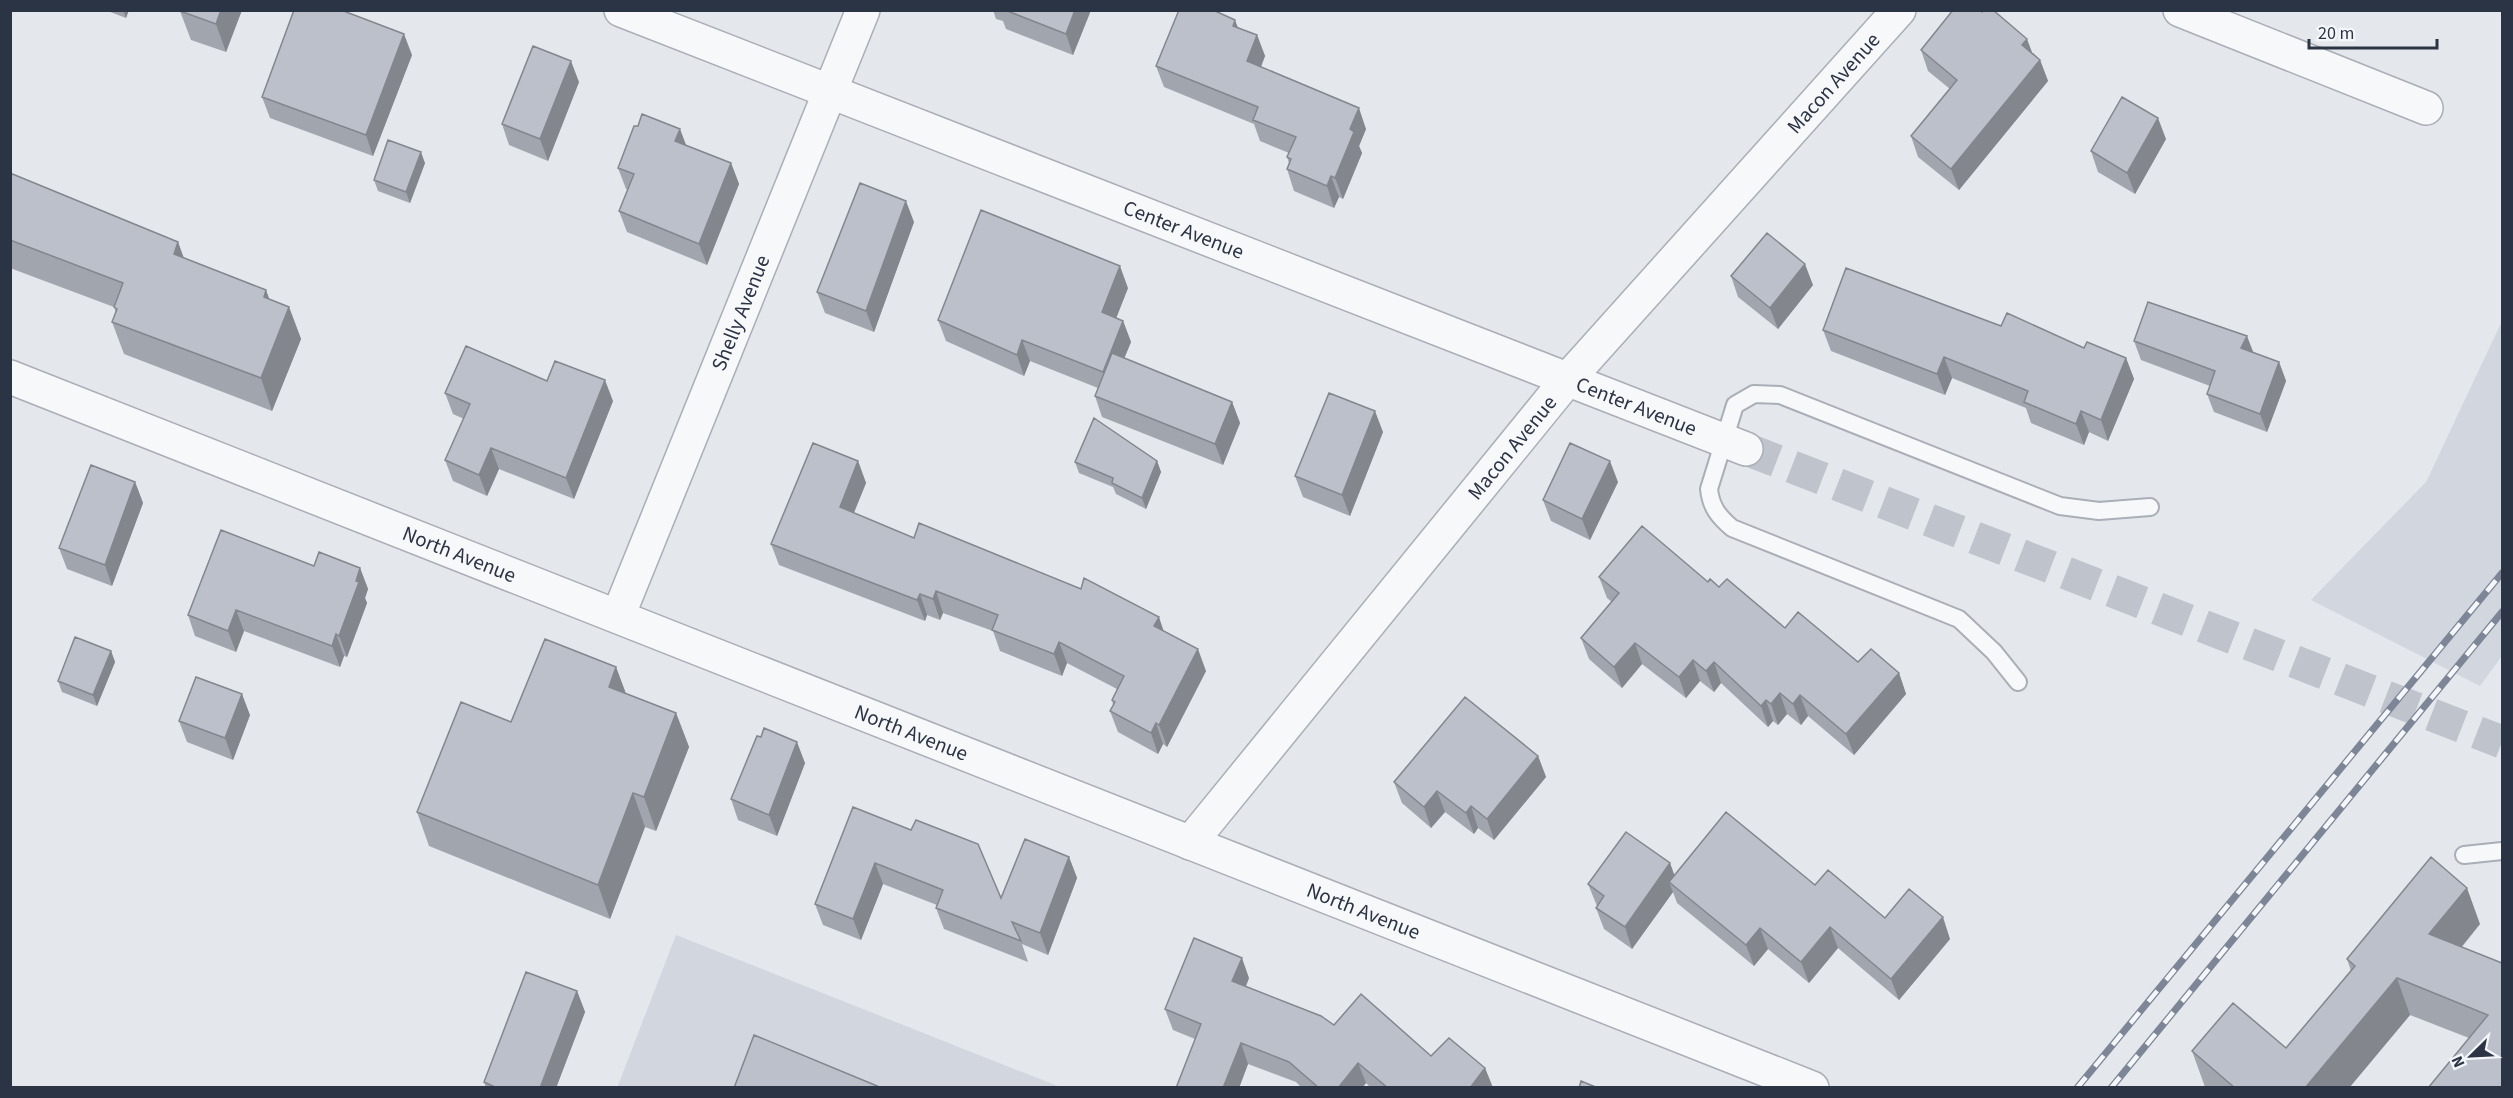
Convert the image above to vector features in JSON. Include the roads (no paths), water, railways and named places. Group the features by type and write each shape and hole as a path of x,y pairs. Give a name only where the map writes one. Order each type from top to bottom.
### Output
{"street":[{"name":"Center Avenue","path":"621,10 1735,445"},
{"name":"Shelly Avenue","path":"618,616 863,10"},
{"name":"Macon Avenue","path":"1190,843 1567,380 1899,10"},
{"path":"2180,10 2426,108"},
{"name":"North Avenue","path":"10,377 1812,1088"}],"lane":[{"path":"2018,682 1994,652 1959,619 1732,528 1718,517 1710,503 1709,489 1735,445 1735,405 1754,394 1780,395 2060,506 2099,511 2150,507"},
{"path":"2464,855 2502,851"}],"tunnel":[{"path":"1746,449 2502,742"}],"railway":[{"path":"2077,1088 2502,573"},
{"path":"2111,1088 2502,612"}]}
